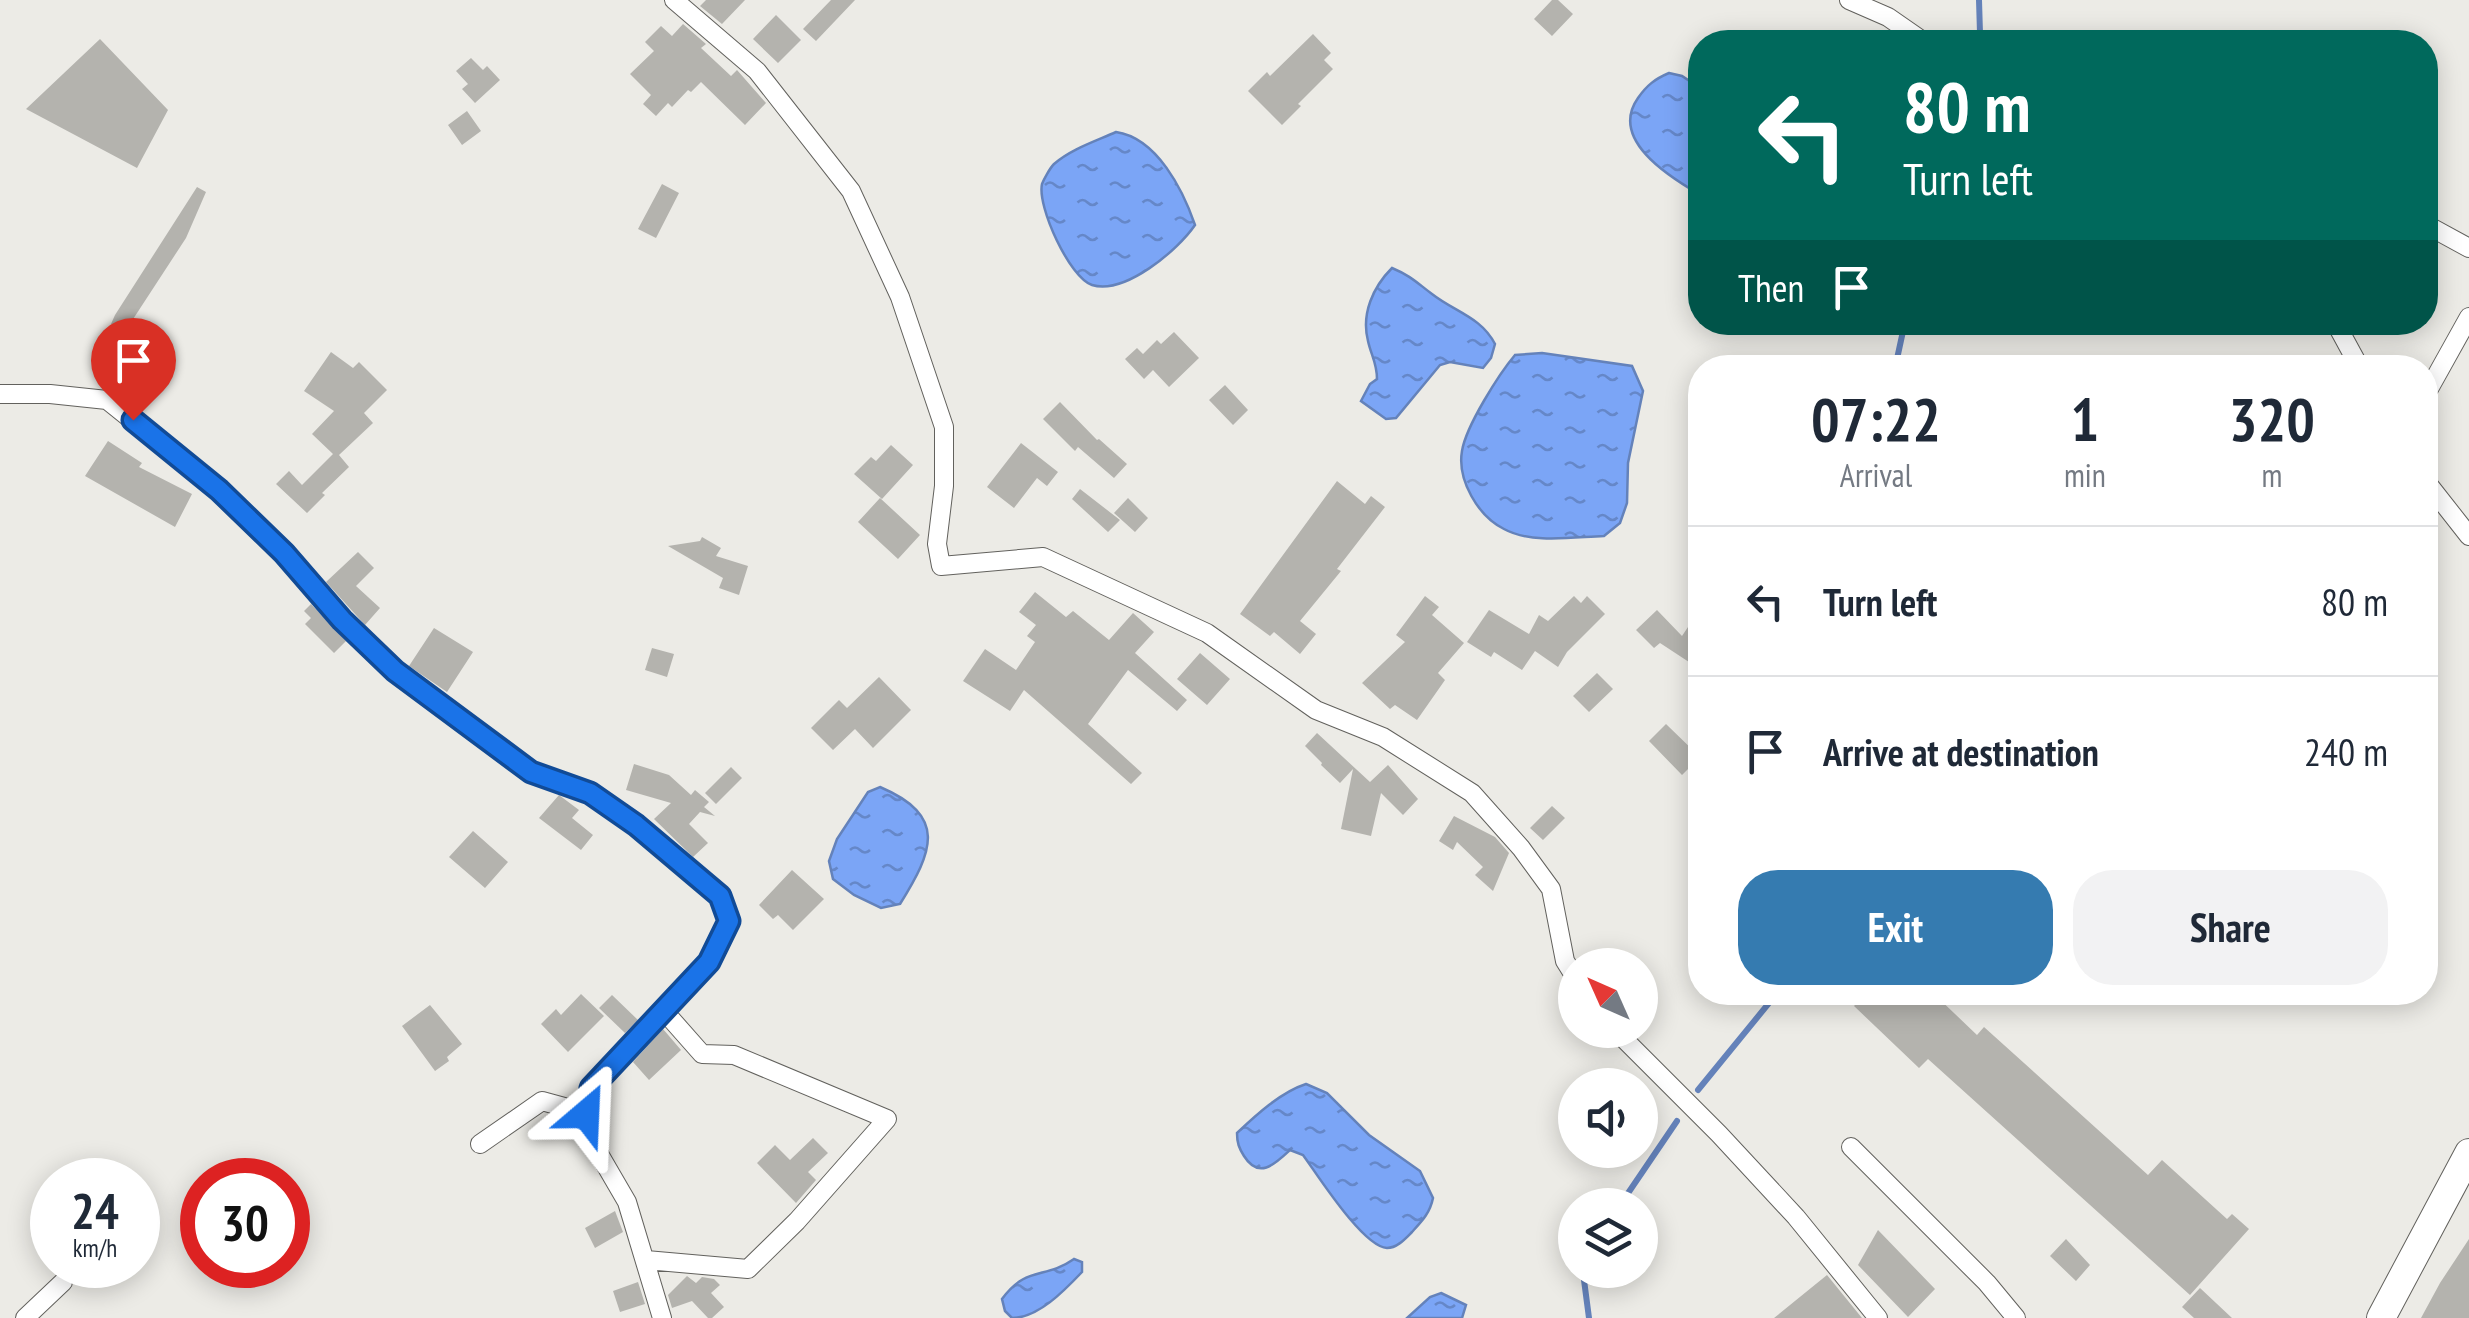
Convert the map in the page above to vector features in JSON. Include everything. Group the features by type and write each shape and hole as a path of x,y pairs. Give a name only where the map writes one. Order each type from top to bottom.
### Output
{"street":[{"path":"674,0 757,72 850,191 900,297 944,427 944,486 937,544 941,566 1043,556 1207,633 1316,710 1383,737 1472,793 1521,848 1551,889 1562,948"},
{"path":"1849,0 1907,30"},
{"path":"2438,231 2469,248"},
{"path":"2438,373 2469,317"},
{"path":"0,394 107,400 219,490 395,671 531,772 590,793 636,825 720,896 729,921 709,962 591,1088 584,1128 627,1202 662,1318"},
{"path":"2438,497 2469,536"},
{"path":"646,1260 748,1269 797,1221 887,1118 734,1055 702,1054 664,1011"},
{"path":"1633,1048 1783,1203 1878,1318"},
{"path":"480,1144 542,1101 586,1114"},
{"path":"1851,1147 2016,1318"},
{"path":"2385,1317 2469,1152"},
{"path":"25,1318 57,1288"}],"water":[{"path":"1669,73 1688,80 1688,187 1646,155 1631,128 1631,113 1638,98"},
{"path":"1116,132 1131,136 1156,155 1176,182 1195,225 1164,258 1135,277 1105,286 1092,285 1074,270 1057,240 1045,208 1042,184 1061,159"},
{"path":"1392,268 1475,321 1495,344 1483,368 1450,362 1440,365 1396,418 1386,419 1361,401 1377,379 1366,331 1368,311 1374,292"},
{"path":"1542,353 1632,366 1643,391 1628,463 1627,503 1620,523 1604,536 1553,538 1515,534 1486,515 1466,485 1462,451 1484,401 1515,355"},
{"path":"880,787 916,810 928,836 920,867 900,904 881,908 833,879 829,861 837,839 868,792"},
{"path":"1306,1084 1327,1093 1369,1135 1420,1171 1432,1203 1422,1220 1397,1245 1387,1248 1366,1236 1303,1155 1290,1150 1261,1168 1242,1153 1237,1133 1278,1098"},
{"path":"1074,1259 1082,1262 1082,1272 1050,1302 1022,1317 1012,1318 1005,1311 1002,1299 1020,1281"},
{"path":"1441,1293 1466,1305 1462,1318 1407,1318 1430,1297"}],"building":[{"path":"706,0 745,0 722,24 700,6"},
{"path":"831,0 855,0 816,41 803,29"},
{"path":"1552,0 1558,0 1573,14 1552,36 1534,19"},
{"path":"776,15 801,40 778,63 753,39"},
{"path":"683,24 706,44 701,48 731,76 737,70 766,103 745,125 701,82 672,107 668,103 656,116 643,104 651,95 630,74 654,51 645,42 661,26 672,36"},
{"path":"1313,34 1331,53 1324,60 1333,69 1282,125 1248,91 1267,72 1270,76"},
{"path":"100,39 168,110 137,168 26,109"},
{"path":"471,58 483,70 487,66 500,80 475,103 462,89 468,84 456,71"},
{"path":"467,111 481,131 462,145 448,125"},
{"path":"662,184 679,193 656,238 638,229"},
{"path":"197,187 206,192 186,238 124,333 111,324 115,315"},
{"path":"1174,332 1199,358 1169,387 1153,370 1144,379 1125,359 1137,348 1143,354 1157,340 1161,344"},
{"path":"331,352 353,368 359,362 387,390 364,413 373,423 339,455 349,467 307,513 276,484 289,471 302,485 333,454 312,434 334,411 304,391"},
{"path":"1225,385 1248,410 1233,425 1209,400"},
{"path":"1060,402 1127,464 1114,478 1078,447 1075,451 1043,419"},
{"path":"108,441 142,463 139,467 192,494 175,527 85,476"},
{"path":"1021,443 1058,472 1047,486 1037,478 1014,508 987,487"},
{"path":"891,445 913,465 882,499 854,474 871,457 876,461"},
{"path":"1337,481 1365,504 1371,496 1385,507 1300,621 1316,634 1300,654 1274,632 1270,636 1240,614"},
{"path":"1080,489 1120,520 1108,532 1072,499"},
{"path":"880,498 920,535 898,559 858,522"},
{"path":"1128,498 1148,518 1135,532 1114,513"},
{"path":"702,537 721,548 716,556 748,566 739,595 719,588 723,578 668,546 700,541"},
{"path":"358,552 374,568 356,586 380,608 365,625 326,582"},
{"path":"1035,592 1066,617 1073,611 1109,640 1133,613 1154,632 1135,653 1187,700 1177,711 1128,670 1088,724 1142,773 1131,784 1024,690 1010,711 963,681 985,649 1016,670 1035,642 1027,636 1036,625 1019,612"},
{"path":"1425,596 1439,607 1432,615 1464,643 1438,673 1445,680 1417,720 1395,705 1390,709 1362,683 1405,642 1396,635"},
{"path":"1574,596 1581,603 1587,596 1605,614 1567,652 1558,667 1535,651 1522,670 1494,652 1491,657 1467,642 1489,610 1529,634 1539,615 1548,621"},
{"path":"311,604 346,641 334,653 305,624 311,618 304,611"},
{"path":"1657,610 1682,636 1688,627 1688,661 1660,643 1654,648 1636,630"},
{"path":"434,628 473,652 447,692 409,666"},
{"path":"652,648 674,654 667,677 645,670"},
{"path":"1200,653 1230,679 1207,705 1177,679"},
{"path":"1597,673 1613,689 1589,712 1573,696"},
{"path":"879,677 911,710 873,748 855,729 833,750 811,728 839,700 847,708"},
{"path":"1666,724 1688,745 1688,769 1682,775 1649,741"},
{"path":"1317,733 1370,782 1388,765 1418,799 1403,815 1381,793 1371,836 1341,829 1353,769 1340,783 1321,765 1305,746"},
{"path":"634,764 669,775 691,795 695,790 709,802 704,807 715,816 700,812 689,824 708,843 693,857 654,819 671,803 626,790"},
{"path":"731,767 742,778 716,804 705,793"},
{"path":"559,795 579,810 572,818 593,835 581,850 539,818"},
{"path":"1552,806 1565,818 1543,840 1530,828"},
{"path":"1454,816 1495,837 1509,853 1493,891 1475,875 1483,867 1457,842 1453,850 1439,841"},
{"path":"473,831 508,862 485,888 449,857"},
{"path":"792,870 824,899 793,930 778,915 773,919 759,905"},
{"path":"581,994 604,1016 568,1052 541,1024 556,1009 561,1015"},
{"path":"612,995 638,1020 625,1033 599,1008"},
{"path":"430,1005 462,1044 435,1071 402,1026"},
{"path":"1946,1005 1977,1035 1984,1027 2148,1175 2162,1160 2227,1219 2232,1214 2249,1229 2190,1295 1928,1059 1919,1068 1854,1006"},
{"path":"663,1029 681,1050 649,1080 633,1062"},
{"path":"813,1138 828,1153 808,1172 816,1180 796,1203 757,1163 775,1145 790,1160"},
{"path":"615,1211 623,1232 595,1248 585,1228"},
{"path":"1878,1230 1935,1289 1908,1317 1858,1265"},
{"path":"2066,1239 2090,1265 2076,1281 2050,1256"},
{"path":"2469,1239 2469,1318 2421,1318 2440,1283"},
{"path":"1827,1275 1862,1318 1774,1318"},
{"path":"687,1276 696,1283 702,1277 714,1279 720,1285 711,1293 724,1307 712,1318 692,1301 672,1308 668,1295"},
{"path":"638,1282 645,1304 620,1312 613,1291"},
{"path":"2200,1288 2232,1318 2194,1318 2182,1307"}],"waterway":[{"path":"1979,0 1980,30"},
{"path":"1898,355 1902,335"},
{"path":"1698,1090 1767,1005"},
{"path":"1632,1188 1677,1121"},
{"path":"1585,1288 1589,1318"}],"route":[{"path":"133,420 219,490 395,671 531,772 590,793 636,825 720,896 729,921 709,962 591,1088 586,1114"}]}
